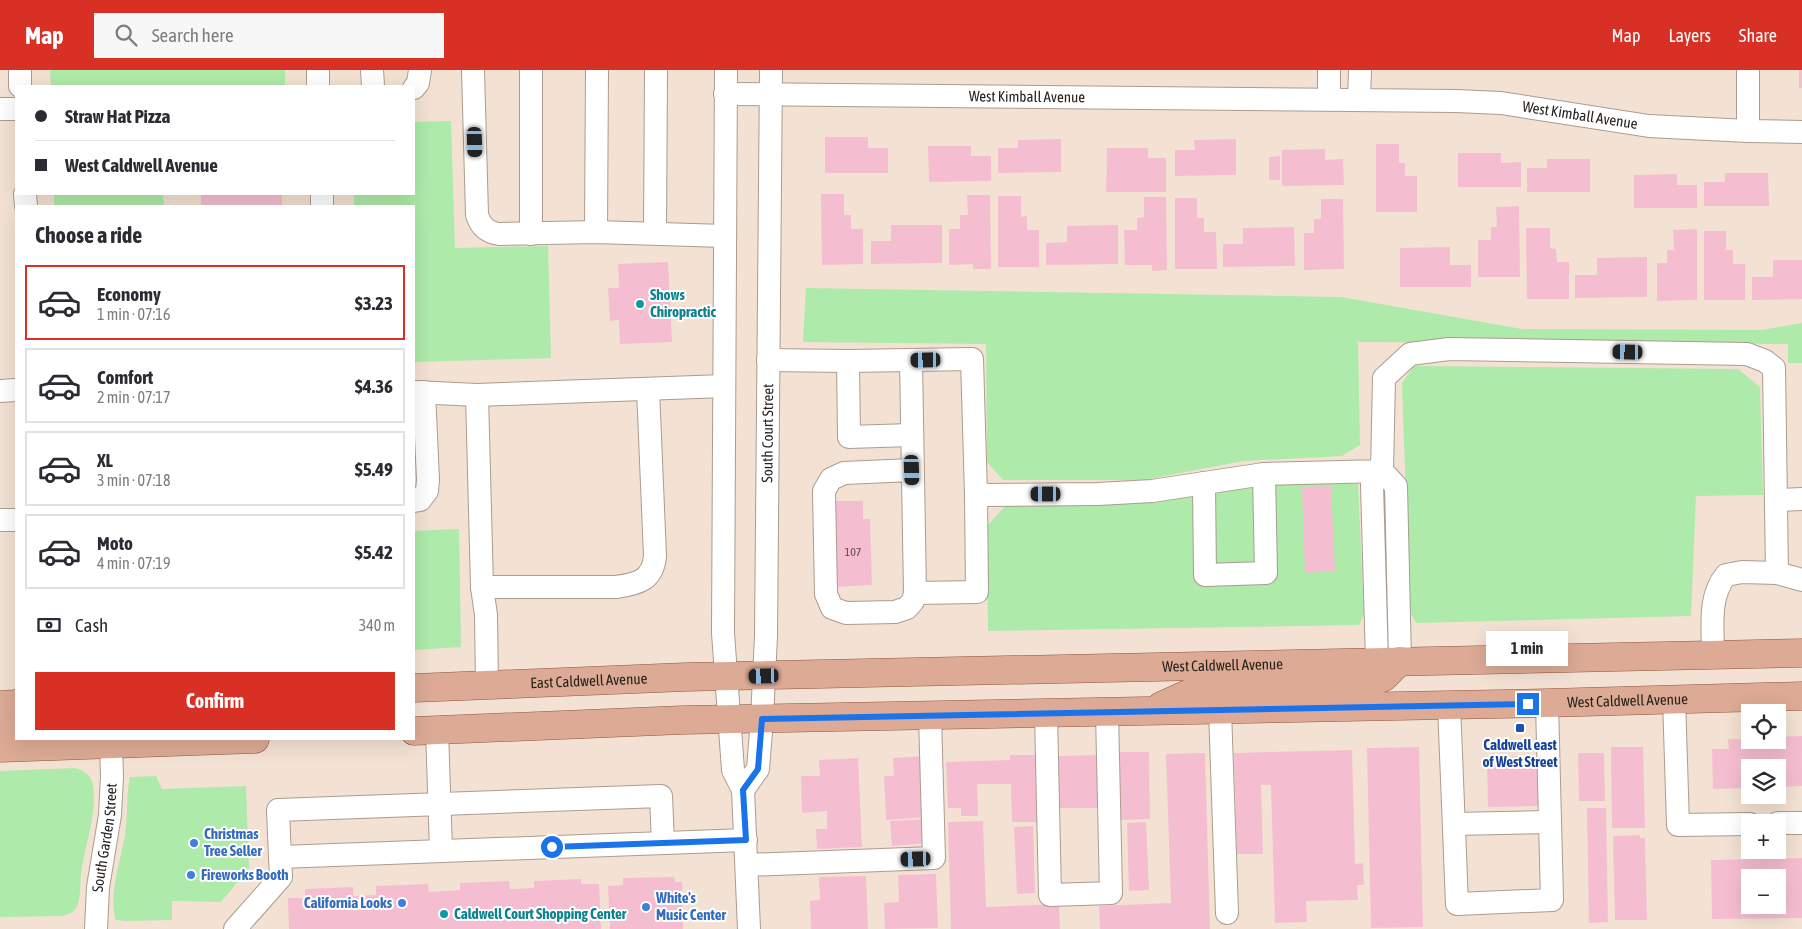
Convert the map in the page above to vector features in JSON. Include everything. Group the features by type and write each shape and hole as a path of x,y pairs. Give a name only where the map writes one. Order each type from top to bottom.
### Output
{"main road":[{"name":"West Caldwell Avenue","path":"764,676 1802,653"},
{"path":"1150,710 1201,688 1368,684 1384,677 1388,661"},
{"name":"East Caldwell Avenue","path":"415,688 764,676"},
{"name":"West Caldwell Avenue","path":"762,719 1802,696"},
{"path":"0,705 15,704"},
{"path":"426,731 762,719"},
{"path":"0,727 15,726"},
{"path":"0,748 231,740"}],"street":[{"path":"20,70 20,85"},
{"path":"318,70 318,85"},
{"path":"372,70 373,85"},
{"path":"415,87 418,83 420,70"},
{"path":"473,70 477,215 484,229 499,234 655,232 725,236"},
{"path":"531,70 531,234"},
{"path":"596,232 597,70"},
{"path":"655,232 656,70"},
{"path":"726,70 724,633 733,770 743,790 749,929"},
{"name":"South Court Street","path":"743,790 758,769 764,676 771,70"},
{"path":"1329,70 1329,99"},
{"path":"1359,100 1360,70"},
{"path":"1748,70 1748,131"},
{"name":"West Kimball Avenue","path":"726,94 1456,101 1501,103 1649,126 1802,132"},
{"path":"0,109 15,108"},
{"path":"1388,661 1396,486 1382,471 1384,378 1410,354 1449,349 1747,354 1766,361 1774,368 1777,573"},
{"path":"768,360 972,359 977,592 915,593"},
{"path":"910,360 915,593 913,601 907,608 895,612 846,613 832,608 826,594 824,490 830,479 844,473 912,470"},
{"path":"848,361 849,437 911,435"},
{"path":"415,501 420,500 427,490 428,480 419,392 477,395 724,386"},
{"path":"482,587 616,587 631,585 649,575 654,566 655,556 648,389"},
{"path":"0,390 15,390"},
{"path":"477,395 482,587 486,615 487,685"},
{"path":"976,494 1098,494 1152,491 1264,474 1382,471"},
{"path":"1204,483 1205,575 1266,573 1264,474"},
{"path":"1777,500 1802,499"},
{"path":"0,520 15,520"},
{"path":"1713,654 1714,600 1716,590 1726,575 1742,572 1777,573 1802,580"},
{"path":"1674,698 1678,825 1741,824"},
{"path":"1450,705 1457,904 1552,900 1547,703"},
{"path":"1220,710 1227,913"},
{"path":"1046,714 1050,895 1094,894 1111,893 1107,712"},
{"path":"747,865 934,858 930,716"},
{"path":"426,731 439,804 441,851"},
{"name":"South Garden Street","path":"96,929 98,887 110,815 111,745"},
{"path":"235,929 280,877 278,810 661,796 663,842"},
{"path":"1454,824 1550,822"},
{"path":"1786,823 1802,823"},
{"path":"280,857 746,840"}],"green space":[{"path":"50,70 285,70 285,85 51,85"},
{"path":"451,121 455,248 548,246 551,358 415,362 415,205 354,205 354,195 415,195 415,122"},
{"path":"54,195 163,195 164,205 54,205"},
{"path":"806,288 1341,297 1522,329 1762,330 1802,323 1802,363 1788,363 1788,344 1358,342 1360,445 1342,456 1243,461 1144,480 1003,480 987,462 986,344 803,342"},
{"path":"1414,366 1738,369 1760,387 1763,495 1696,496 1691,616 1416,623 1410,612 1402,383"},
{"path":"1243,484 1358,484 1364,614 1359,625 988,631 987,526 1007,504 1152,503"},
{"path":"459,529 461,647 415,650 415,531"},
{"path":"75,768 89,776 92,782 94,797 92,819 81,874 79,900 76,908 63,916 0,917 0,771"},
{"path":"156,776 162,789 246,786 249,868 221,902 172,901 172,920 116,920 113,900 114,889 125,835 130,777"}],"building":[{"path":"1799,70 1802,70 1802,88 1799,88"},
{"path":"825,137 868,137 868,148 888,148 888,173 825,173"},
{"path":"1061,139 1061,172 998,173 998,148 1018,148 1018,140"},
{"path":"1236,139 1236,175 1175,176 1175,150 1195,150 1194,140"},
{"path":"1376,144 1399,144 1399,163 1405,163 1405,176 1417,176 1417,212 1376,212"},
{"path":"928,146 971,146 971,156 991,156 991,181 929,182"},
{"path":"1107,148 1148,148 1148,158 1166,158 1166,192 1106,192"},
{"path":"1325,149 1325,160 1343,159 1344,185 1282,186 1282,150"},
{"path":"1458,153 1501,153 1501,163 1521,162 1521,187 1458,187"},
{"path":"1280,156 1280,180 1269,180 1269,157"},
{"path":"1547,159 1590,159 1590,192 1527,192 1527,168 1547,168"},
{"path":"1725,173 1768,173 1769,206 1704,206 1704,182 1725,182"},
{"path":"1677,174 1677,185 1697,185 1697,208 1634,208 1634,175"},
{"path":"821,194 844,194 844,215 851,215 851,229 863,229 863,264 822,265"},
{"path":"201,195 282,195 282,205 201,205"},
{"path":"967,195 990,195 991,269 973,269 973,264 949,265 949,229 960,229 960,215 968,215"},
{"path":"998,196 1021,196 1021,217 1027,216 1027,230 1039,230 1039,267 998,267"},
{"path":"1144,197 1166,197 1167,270 1152,271 1152,265 1125,265 1124,230 1137,230 1137,218 1144,217"},
{"path":"1175,198 1197,198 1197,218 1204,218 1204,232 1216,232 1217,269 1175,269"},
{"path":"1321,199 1343,199 1344,269 1304,270 1304,233 1314,233 1314,219 1321,219"},
{"path":"1519,206 1520,277 1478,277 1478,240 1491,240 1491,227 1497,227 1496,207"},
{"path":"891,225 942,225 942,263 871,264 871,241 891,241"},
{"path":"1118,225 1118,264 1046,265 1046,243 1067,242 1067,226"},
{"path":"1294,227 1295,266 1223,267 1223,244 1243,244 1243,228"},
{"path":"1526,228 1550,228 1550,248 1556,249 1557,262 1569,262 1569,299 1527,299"},
{"path":"1697,229 1697,300 1657,301 1657,263 1667,263 1667,250 1674,250 1673,230"},
{"path":"1704,231 1726,231 1726,250 1733,250 1733,264 1745,264 1745,300 1704,300"},
{"path":"1450,247 1450,265 1471,265 1471,287 1400,287 1400,248"},
{"path":"1647,257 1647,297 1575,298 1575,275 1597,275 1597,258"},
{"path":"1773,260 1802,260 1802,299 1752,300 1752,277 1773,277"},
{"name":"Shows Chiropractic","path":"668,262 672,342 620,344 619,320 610,321 608,288 619,288 618,264"},
{"path":"1331,486 1335,571 1305,573 1302,487"},
{"path":"834,501 863,501 863,519 870,519 872,585 836,587"},
{"path":"1802,736 1802,786 1786,787 1786,759 1741,759 1741,788 1713,789 1712,749 1729,749 1728,739 1741,739 1741,749 1786,749 1786,737"},
{"path":"1419,747 1423,927 1371,928 1367,748"},
{"path":"1611,747 1643,747 1645,828 1612,828"},
{"path":"1352,750 1355,864 1363,863 1364,885 1357,885 1358,900 1306,901 1307,922 1275,923 1271,785 1261,785 1263,854 1237,854 1234,753"},
{"path":"1119,752 1149,752 1150,819 1121,820"},
{"path":"1205,753 1210,929 1100,929 1099,906 1171,903 1166,754"},
{"path":"1578,753 1604,753 1605,801 1579,801"},
{"path":"1010,755 1040,755 1042,822 1012,822 1011,784 977,784 978,816 961,816 961,808 948,808 946,762 1010,760"},
{"path":"1099,755 1099,808 1059,808 1059,756"},
{"path":"925,756 928,817 886,820 884,776 894,776 893,758"},
{"path":"1540,756 1541,806 1488,807 1487,757"},
{"path":"858,758 862,847 817,849 816,829 827,829 827,811 802,813 801,776 820,776 819,760"},
{"path":"1587,808 1606,808 1608,922 1589,923"},
{"path":"928,819 929,843 892,846 890,821"},
{"path":"983,821 986,907 1059,904 1060,929 951,929 948,822"},
{"path":"1146,822 1149,890 1129,891 1127,823"},
{"path":"1033,826 1035,893 1017,894 1014,827"},
{"path":"1640,835 1640,838 1645,838 1647,920 1615,920 1613,836"},
{"path":"1802,858 1802,918 1712,919 1711,860"},
{"path":"936,874 938,928 885,929 884,903 899,902 898,875"},
{"path":"866,876 868,929 811,929 810,901 820,900 819,877"},
{"name":"White's Music Center","path":"674,877 675,882 682,882 683,929 610,929 608,886 623,885 623,878"},
{"name":"Caldwell Court Shopping Center","path":"581,879 581,884 599,884 601,929 289,929 288,898 305,898 305,889 353,887 353,896 376,895 376,886 428,884 429,892 460,890 460,883 509,881 510,889 534,888 534,881"}],"place":[{"name":"Shows Chiropractic","path":"640,304"},
{"name":"Caldwell east of West Street","path":"1520,728"},
{"name":"Christmas Tree Seller","path":"194,843"},
{"name":"Fireworks Booth","path":"191,875"},
{"name":"California Looks","path":"402,903"},
{"name":"White's Music Center","path":"646,907"},
{"name":"Caldwell Court Shopping Center","path":"444,914"}],"route":[{"path":"552,847 746,840 743,790 758,769 762,719 1528,704"}]}
